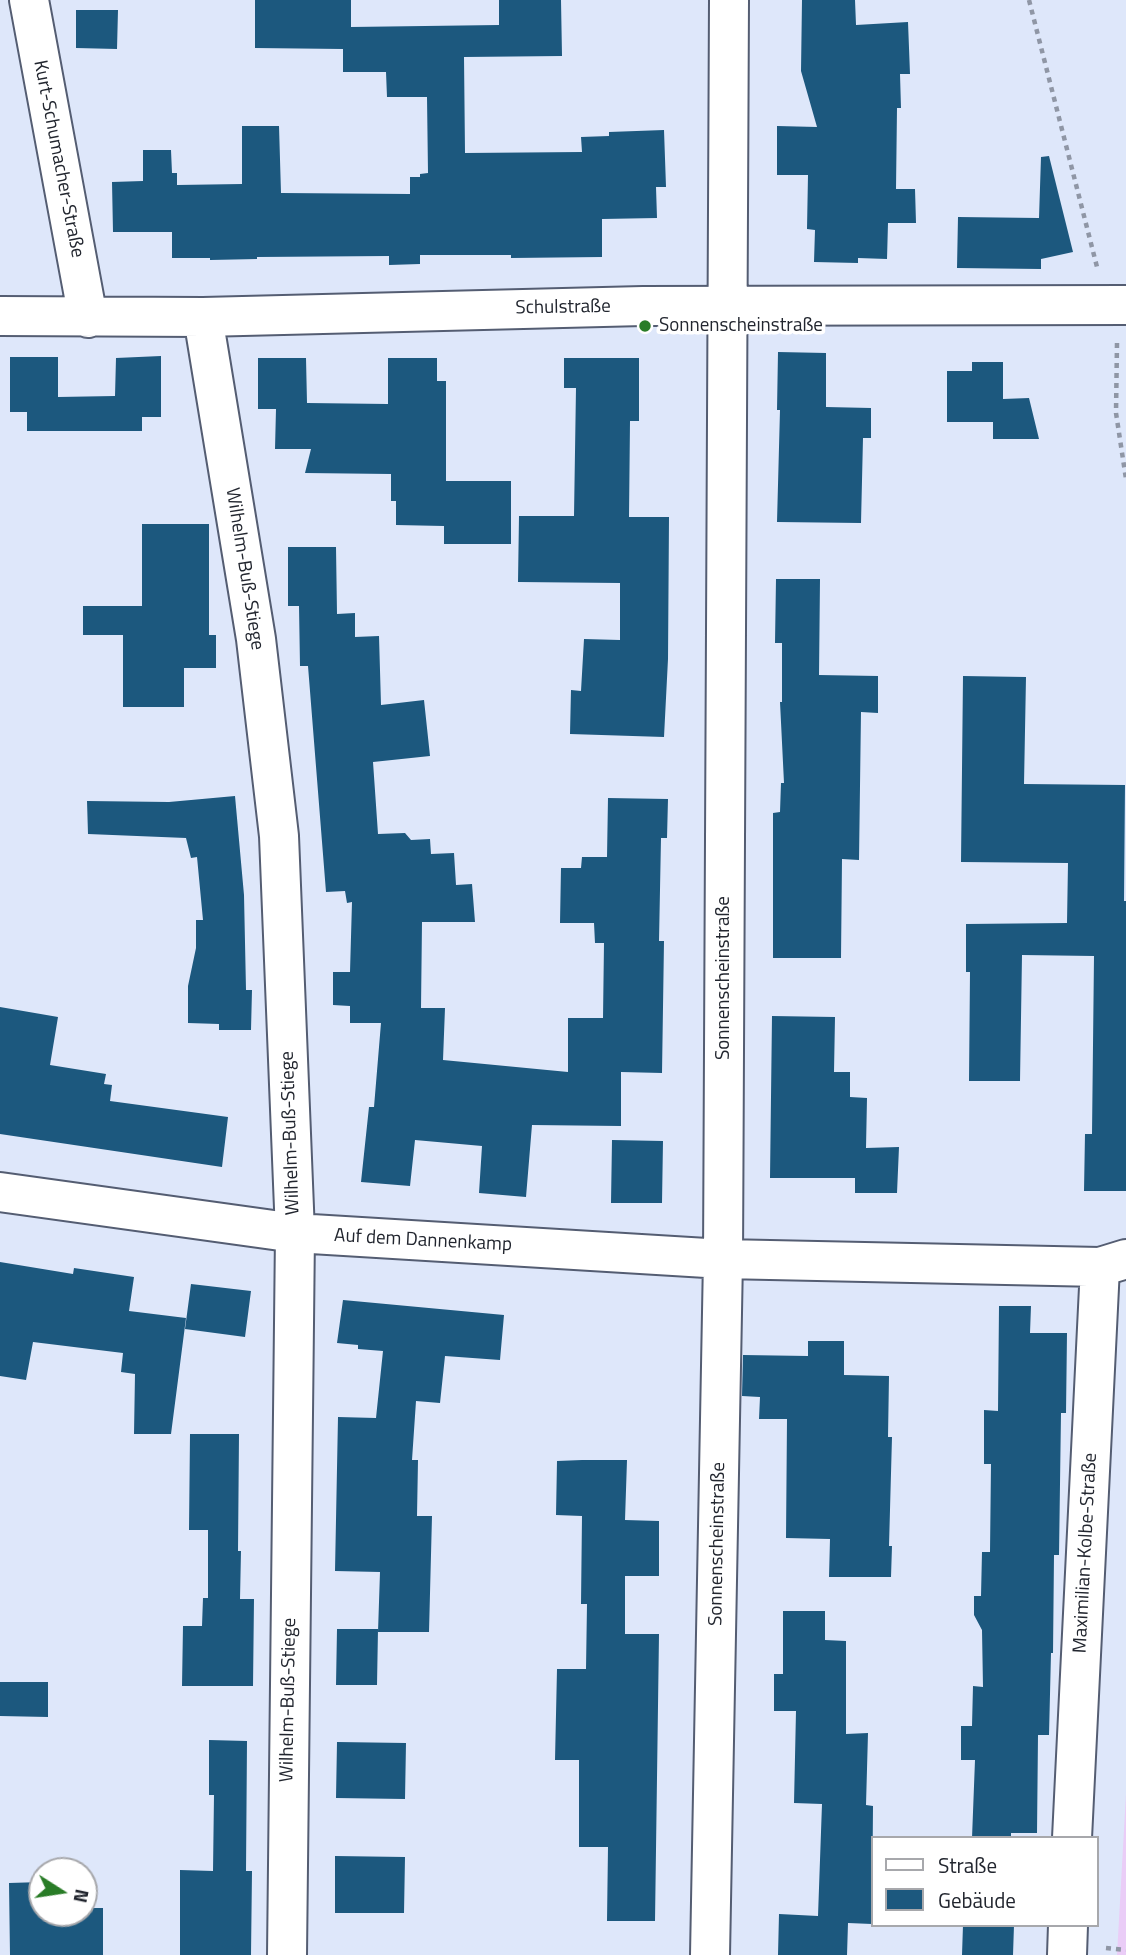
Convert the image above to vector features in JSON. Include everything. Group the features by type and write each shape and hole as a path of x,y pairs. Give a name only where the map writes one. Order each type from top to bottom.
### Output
{"street":[{"name":"Kurt-Schumacher-Straße","path":"29,0 88,318"},
{"name":"Sonnenscheinstraße","path":"710,1955 723,1259 729,0"},
{"name":"Schulstraße","path":"0,316 202,317 727,306 1116,304"},
{"name":"Wilhelm-Buß-Stiege","path":"202,317 256,639 279,836 295,1233 287,1955"},
{"name":"Auf dem Dannenkamp","path":"0,1192 295,1233 723,1259"},
{"name":"Maximilian-Kolbe-Straße","path":"723,1259 1113,1263 1072,1836"},
{"path":"1067,1955 1068,1927"}],"path":[{"path":"1029,0 1116,304 1115,413 1126,480"}],"shaded area":[{"path":"1126,1794 1126,1955 1117,1955"}],"building":[{"path":"255,0 351,0 351,27 499,25 499,0 561,0 562,56 464,57 465,153 582,152 581,137 609,136 609,132 664,130 666,187 656,187 657,218 602,219 602,257 420,255 420,264 389,265 389,256 210,260 172,258 172,232 113,232 112,182 143,181 143,150 171,150 172,173 177,173 177,185 242,184 242,126 279,126 281,193 410,194 410,177 420,177 420,174 428,173 427,97 387,97 386,72 343,72 343,49 255,48"},
{"path":"802,0 855,0 856,25 908,22 910,74 900,74 901,108 897,108 896,189 915,189 916,223 888,223 887,259 858,258 858,263 814,262 815,230 807,229 808,175 777,175 777,126 817,127 801,71"},
{"path":"76,10 118,10 117,49 76,48"},
{"path":"1049,156 1073,252 1041,259 1041,269 957,268 958,217 1039,218 1041,157"},
{"path":"778,352 826,353 826,407 871,408 871,438 863,438 861,523 777,522 780,410 777,410"},
{"path":"161,356 161,417 142,417 142,431 27,431 27,412 10,412 10,357 58,357 58,397 115,396 116,358"},
{"path":"258,358 306,358 307,403 388,404 388,358 437,358 437,381 446,381 446,481 511,481 511,544 444,544 444,526 396,525 396,501 391,501 391,474 305,473 311,449 275,449 276,409 258,409"},
{"path":"564,358 639,358 639,421 630,421 629,517 669,517 668,659 664,737 570,734 571,690 581,691 584,639 620,640 620,583 518,582 519,516 574,516 576,388 564,388"},
{"path":"972,362 1003,362 1003,399 1029,398 1039,439 993,439 993,422 947,422 947,371 972,371"},
{"path":"142,524 209,524 209,635 216,635 216,668 184,668 184,707 123,707 123,635 83,635 83,606 142,606"},
{"path":"288,547 336,547 337,614 355,613 355,637 379,636 381,705 424,700 430,756 373,762 378,834 405,833 411,840 430,839 431,854 454,853 456,885 472,884 475,922 422,922 421,1008 445,1008 443,1060 568,1072 568,1018 603,1018 604,943 595,943 594,923 560,923 561,868 581,868 582,857 607,857 608,798 668,799 667,838 661,838 659,941 664,941 662,1073 621,1072 621,1126 532,1125 526,1197 479,1193 482,1146 415,1140 410,1186 361,1182 369,1107 374,1107 381,1023 350,1023 350,1006 333,1005 333,972 350,972 352,902 347,903 345,891 326,892 308,666 300,666 299,606 288,606"},
{"path":"776,579 820,579 819,675 878,676 878,713 861,712 859,860 842,859 841,958 773,958 773,813 780,812 781,783 784,783 780,702 782,643 775,643"},
{"path":"963,676 1026,677 1024,784 1125,785 1126,1191 1084,1191 1085,1134 1092,1134 1094,956 1022,955 1020,1081 969,1081 970,972 966,972 966,924 1067,923 1068,863 961,862"},
{"path":"235,796 244,895 246,990 252,990 251,1030 219,1030 219,1024 188,1023 188,986 196,948 196,920 203,920 197,857 191,858 186,838 88,834 87,801 169,802"},
{"path":"0,1007 58,1017 50,1065 106,1074 104,1084 112,1085 110,1101 228,1117 222,1167 0,1134"},
{"path":"772,1016 835,1017 834,1072 850,1072 850,1097 867,1098 866,1148 899,1147 897,1193 855,1193 855,1178 770,1178"},
{"path":"612,1140 663,1141 662,1203 611,1203"},
{"path":"0,1262 73,1274 74,1268 134,1277 129,1311 186,1318 171,1434 134,1434 135,1374 121,1372 123,1353 33,1342 26,1380 0,1376"},
{"path":"191,1284 251,1291 245,1337 185,1329"},
{"path":"343,1300 504,1315 500,1360 445,1356 440,1403 416,1401 412,1460 418,1460 417,1516 432,1516 429,1632 378,1632 380,1572 335,1571 338,1417 376,1418 383,1351 358,1349 358,1345 337,1343"},
{"path":"999,1306 1031,1306 1030,1333 1067,1333 1066,1413 1061,1413 1059,1555 1054,1555 1049,1735 1038,1735 1037,1833 972,1836 975,1760 961,1760 961,1726 972,1726 973,1686 983,1687 982,1630 974,1615 974,1596 981,1596 982,1552 990,1552 991,1464 984,1464 984,1410 998,1411"},
{"path":"808,1341 844,1341 844,1375 889,1376 888,1437 892,1437 889,1546 892,1546 891,1577 829,1577 830,1539 786,1538 787,1419 759,1419 760,1397 742,1396 743,1355 808,1356"},
{"path":"190,1434 239,1434 240,1599 254,1599 253,1686 182,1686 183,1626 202,1626 203,1598 208,1598 208,1530 189,1530"},
{"path":"627,1460 625,1520 659,1521 659,1576 625,1576 625,1634 659,1634 655,1921 607,1921 608,1847 579,1847 579,1760 555,1760 557,1669 586,1669 587,1604 581,1604 582,1516 556,1515 557,1461"},
{"path":"783,1611 825,1611 825,1640 846,1641 846,1734 868,1733 866,1805 873,1806 873,1836 870,1836 870,1924 848,1923 847,1955 778,1955 779,1914 818,1916 822,1804 794,1803 796,1711 774,1711 774,1674 783,1674"},
{"path":"337,1629 378,1629 377,1685 336,1685"},
{"path":"0,1682 48,1682 48,1717 0,1716"},
{"path":"209,1740 247,1741 246,1871 252,1871 251,1955 180,1955 180,1870 213,1871 214,1795 209,1795"},
{"path":"337,1742 406,1743 405,1799 336,1798"},
{"path":"335,1856 405,1857 404,1913 335,1913"},
{"path":"28,1882 28,1927 98,1927 98,1908 103,1908 103,1955 10,1955 9,1883"},
{"path":"963,1927 1014,1927 1013,1955 962,1955"}],"place":[{"name":"Sonnenscheinstraße","path":"645,326"}]}
